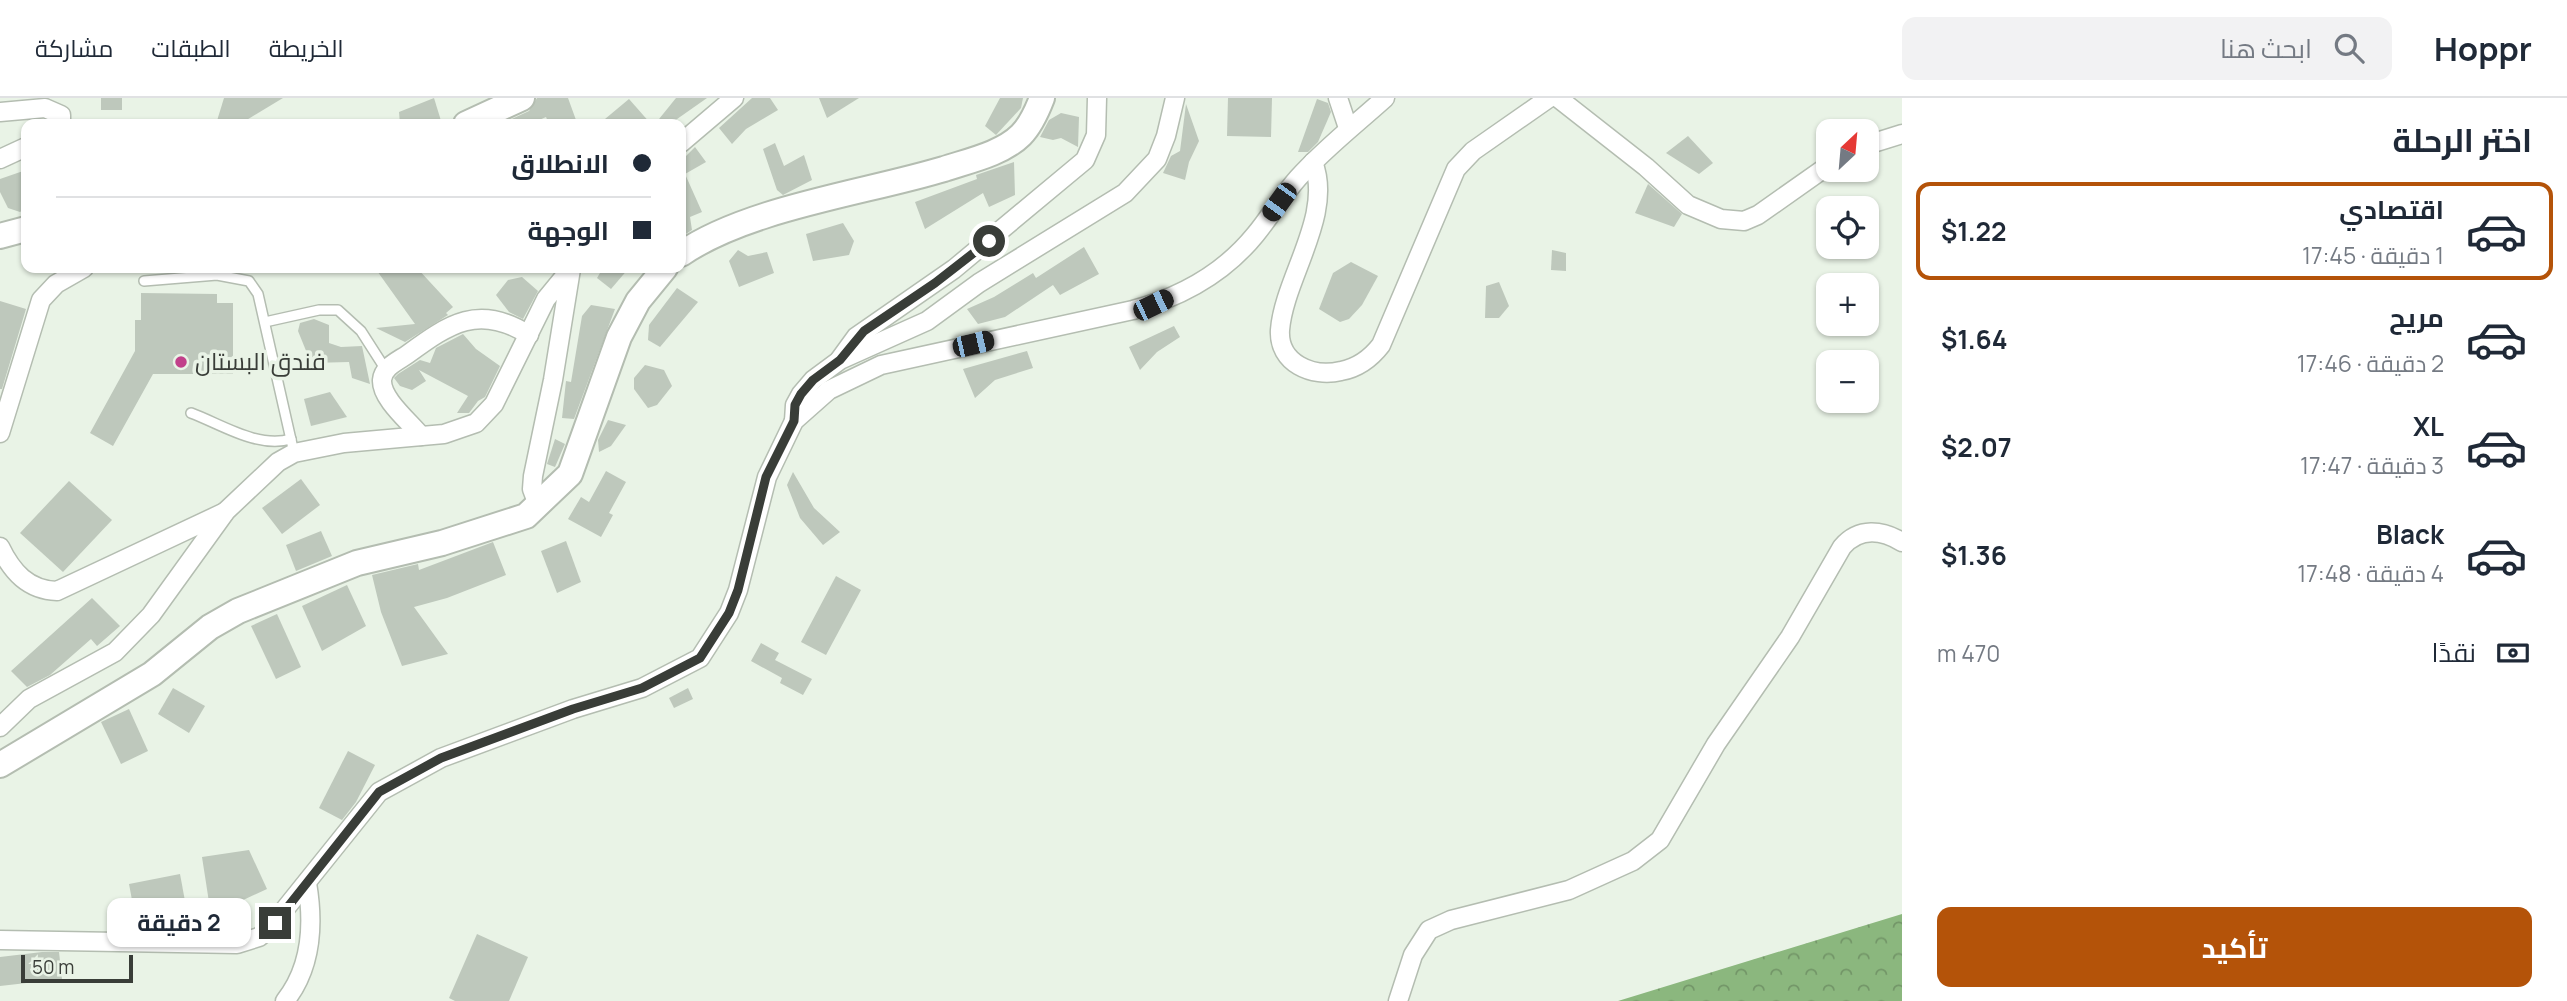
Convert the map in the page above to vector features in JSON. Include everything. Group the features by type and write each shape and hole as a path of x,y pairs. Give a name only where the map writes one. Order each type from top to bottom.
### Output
{"street":[{"path":"477,119 522,98"},
{"path":"686,139 734,98"},
{"path":"686,252 735,227 973,160 1010,144 1030,124 1042,98"},
{"path":"794,421 795,405 801,394 813,380 840,360 864,331 954,269 1085,160 1097,135 1097,98"},
{"path":"840,360 927,321 979,284 1125,193 1157,159 1166,136 1175,98"},
{"path":"1339,98 1348,128"},
{"path":"0,940 237,944 265,933 379,792 415,771 573,709 642,688 700,658 729,613 738,590 766,477 794,421 829,390 887,363 1071,326 1153,305 1204,280 1227,264 1257,233 1313,162 1348,128 1385,98"},
{"path":"1313,162 1317,182 1315,211 1283,317 1281,340 1290,359 1300,366 1319,372 1340,372 1362,363 1381,345 1456,169 1473,151 1549,98"},
{"path":"1558,98 1646,167 1688,205 1721,219 1745,220 1758,215 1816,174"},
{"path":"0,112 53,109 61,115 61,119"},
{"path":"1880,141 1902,134"},
{"path":"0,159 21,149"},
{"path":"0,236 21,230"},
{"path":"0,433 41,300 56,284 75,273"},
{"path":"0,727 29,699 115,652 151,615 226,511 293,446 421,436 466,429 485,414 494,404 551,290 566,273"},
{"path":"538,505 532,489 533,477 553,380 569,273"},
{"path":"0,765 152,674 209,627 238,611 357,563 408,552 514,521 538,505 570,474 619,337 638,301 660,273"},
{"path":"421,436 386,394 382,383 386,370 440,330 460,321 494,319 529,335"},
{"path":"881,343 887,363"},
{"path":"0,417 11,397"},
{"path":"0,547 20,578 37,587 57,591 226,511"},
{"path":"1398,1001 1413,955 1429,930 1451,920 1569,890 1648,853 1672,822 1740,706 1790,637 1842,547 1854,537 1873,532 1886,533 1902,542"},
{"path":"285,1001 299,978 307,955 311,919 307,883"}],"lane":[{"path":"144,281 236,276 249,281 258,294 293,446"},
{"path":"265,322 319,310 338,310 361,331 386,370"},
{"path":"191,413 246,435 293,446"}],"green space":[{"path":"1902,914 1902,1001 1618,1001"}],"building":[{"path":"101,98 122,98 122,110 101,110"},
{"path":"224,98 283,98 248,119 218,119"},
{"path":"434,98 440,119 400,119 399,112"},
{"path":"537,98 568,98 576,119 512,119 529,111"},
{"path":"676,98 707,98 677,119 659,119"},
{"path":"752,98 770,98 778,110 746,129 732,144 719,128"},
{"path":"819,98 859,98 827,118"},
{"path":"1000,98 1023,98 1021,108 996,135 985,126"},
{"path":"1228,98 1272,98 1271,137 1227,136"},
{"path":"629,99 647,119 605,119"},
{"path":"1317,99 1328,103 1331,112 1318,142 1308,152 1298,152"},
{"path":"1186,104 1199,141 1189,162 1185,180 1163,173 1171,156 1180,151"},
{"path":"1061,113 1079,117 1078,147 1061,138 1053,140 1040,137 1049,120"},
{"path":"1688,136 1713,163 1699,174 1666,153"},
{"path":"775,143 784,166 804,155 812,180 783,195 777,190 763,149"},
{"path":"695,147 706,162 686,173 686,156"},
{"path":"1014,162 1015,195 989,207 983,193 925,229 915,202 977,179 976,175"},
{"path":"21,172 20,212 8,208 0,192 0,179"},
{"path":"686,176 702,212 690,217 692,230 686,234"},
{"path":"1648,184 1682,214 1674,227 1635,213"},
{"path":"843,223 854,241 849,255 813,261 806,234"},
{"path":"1084,247 1099,274 1060,295 1053,285 1005,317 978,324 967,309 994,297 1033,273 1036,278"},
{"path":"738,250 748,256 767,252 774,273 739,287 729,261"},
{"path":"1552,250 1566,253 1566,271 1551,270"},
{"path":"1351,262 1378,276 1362,305 1349,319 1340,322 1319,309 1333,273"},
{"path":"379,273 422,273 453,307 446,313 448,315 405,342 376,328 415,324"},
{"path":"600,273 625,273 611,289 597,278"},
{"path":"522,277 538,291 523,319 509,312 496,295 508,280"},
{"path":"1499,282 1509,306 1499,318 1485,318 1486,286"},
{"path":"677,288 698,302 660,347 648,340 649,325"},
{"name":"فندق البستان","path":"141,293 217,294 217,303 233,303 233,374 153,374 113,446 90,433 135,351 135,320 141,320"},
{"path":"0,301 26,309 2,389 0,389"},
{"path":"591,305 615,309 574,419 562,418 566,381 571,382 582,316"},
{"path":"314,319 329,325 329,343 341,347 362,346 370,384 352,378 349,362 311,363 298,331 300,323"},
{"path":"1174,326 1180,337 1157,352 1140,370 1129,347"},
{"path":"463,334 476,349 500,366 485,397 478,401 469,413 457,413 468,396 419,370 426,381 412,390 400,386 394,378 420,360 430,363 436,348"},
{"path":"1027,351 1033,368 995,380 975,398 963,369"},
{"path":"645,365 664,370 672,386 657,405 648,408 634,389 634,378"},
{"path":"330,392 347,417 311,426 304,399"},
{"path":"608,420 626,425 611,446 599,452 598,440"},
{"path":"555,439 565,444 555,467 547,464"},
{"path":"606,471 626,482 609,513 613,515 601,537 568,519 581,497 589,502"},
{"path":"793,472 814,508 840,532 823,545 800,518 787,485"},
{"path":"301,479 320,505 282,534 262,508"},
{"path":"69,481 112,520 63,572 20,533"},
{"path":"321,531 332,556 296,571 286,545"},
{"path":"566,541 581,582 557,593 541,551"},
{"path":"493,542 506,575 447,598 414,607 448,654 402,666 381,612 372,575 418,564 419,570"},
{"path":"836,576 861,590 826,655 801,642"},
{"path":"347,585 366,626 322,651 302,606"},
{"path":"92,598 120,626 97,646 91,639 50,675 27,687 11,671"},
{"path":"277,614 301,667 276,679 251,626"},
{"path":"761,643 779,653 775,660 812,679 803,695 780,683 782,678 751,661"},
{"path":"173,688 205,706 189,733 158,714"},
{"path":"688,688 693,699 674,708 669,698"},
{"path":"129,709 148,751 121,764 101,722"},
{"path":"348,751 375,765 356,802 342,820 319,808"},
{"path":"249,850 267,889 211,915 202,857"},
{"path":"180,874 185,901 134,911 129,884"},
{"path":"477,934 528,957 509,1001 455,1001 449,998"},
{"path":"59,952 62,979 0,986 0,957"}],"place":[{"name":"فندق البستان","path":"181,362"}],"route":[{"path":"275,923 331,849 379,792 441,758 488,743 573,709 642,688 670,676 700,658 729,613 738,590 766,477 794,421 795,405 801,394 813,380 840,360 856,337 935,283 989,241"}]}
